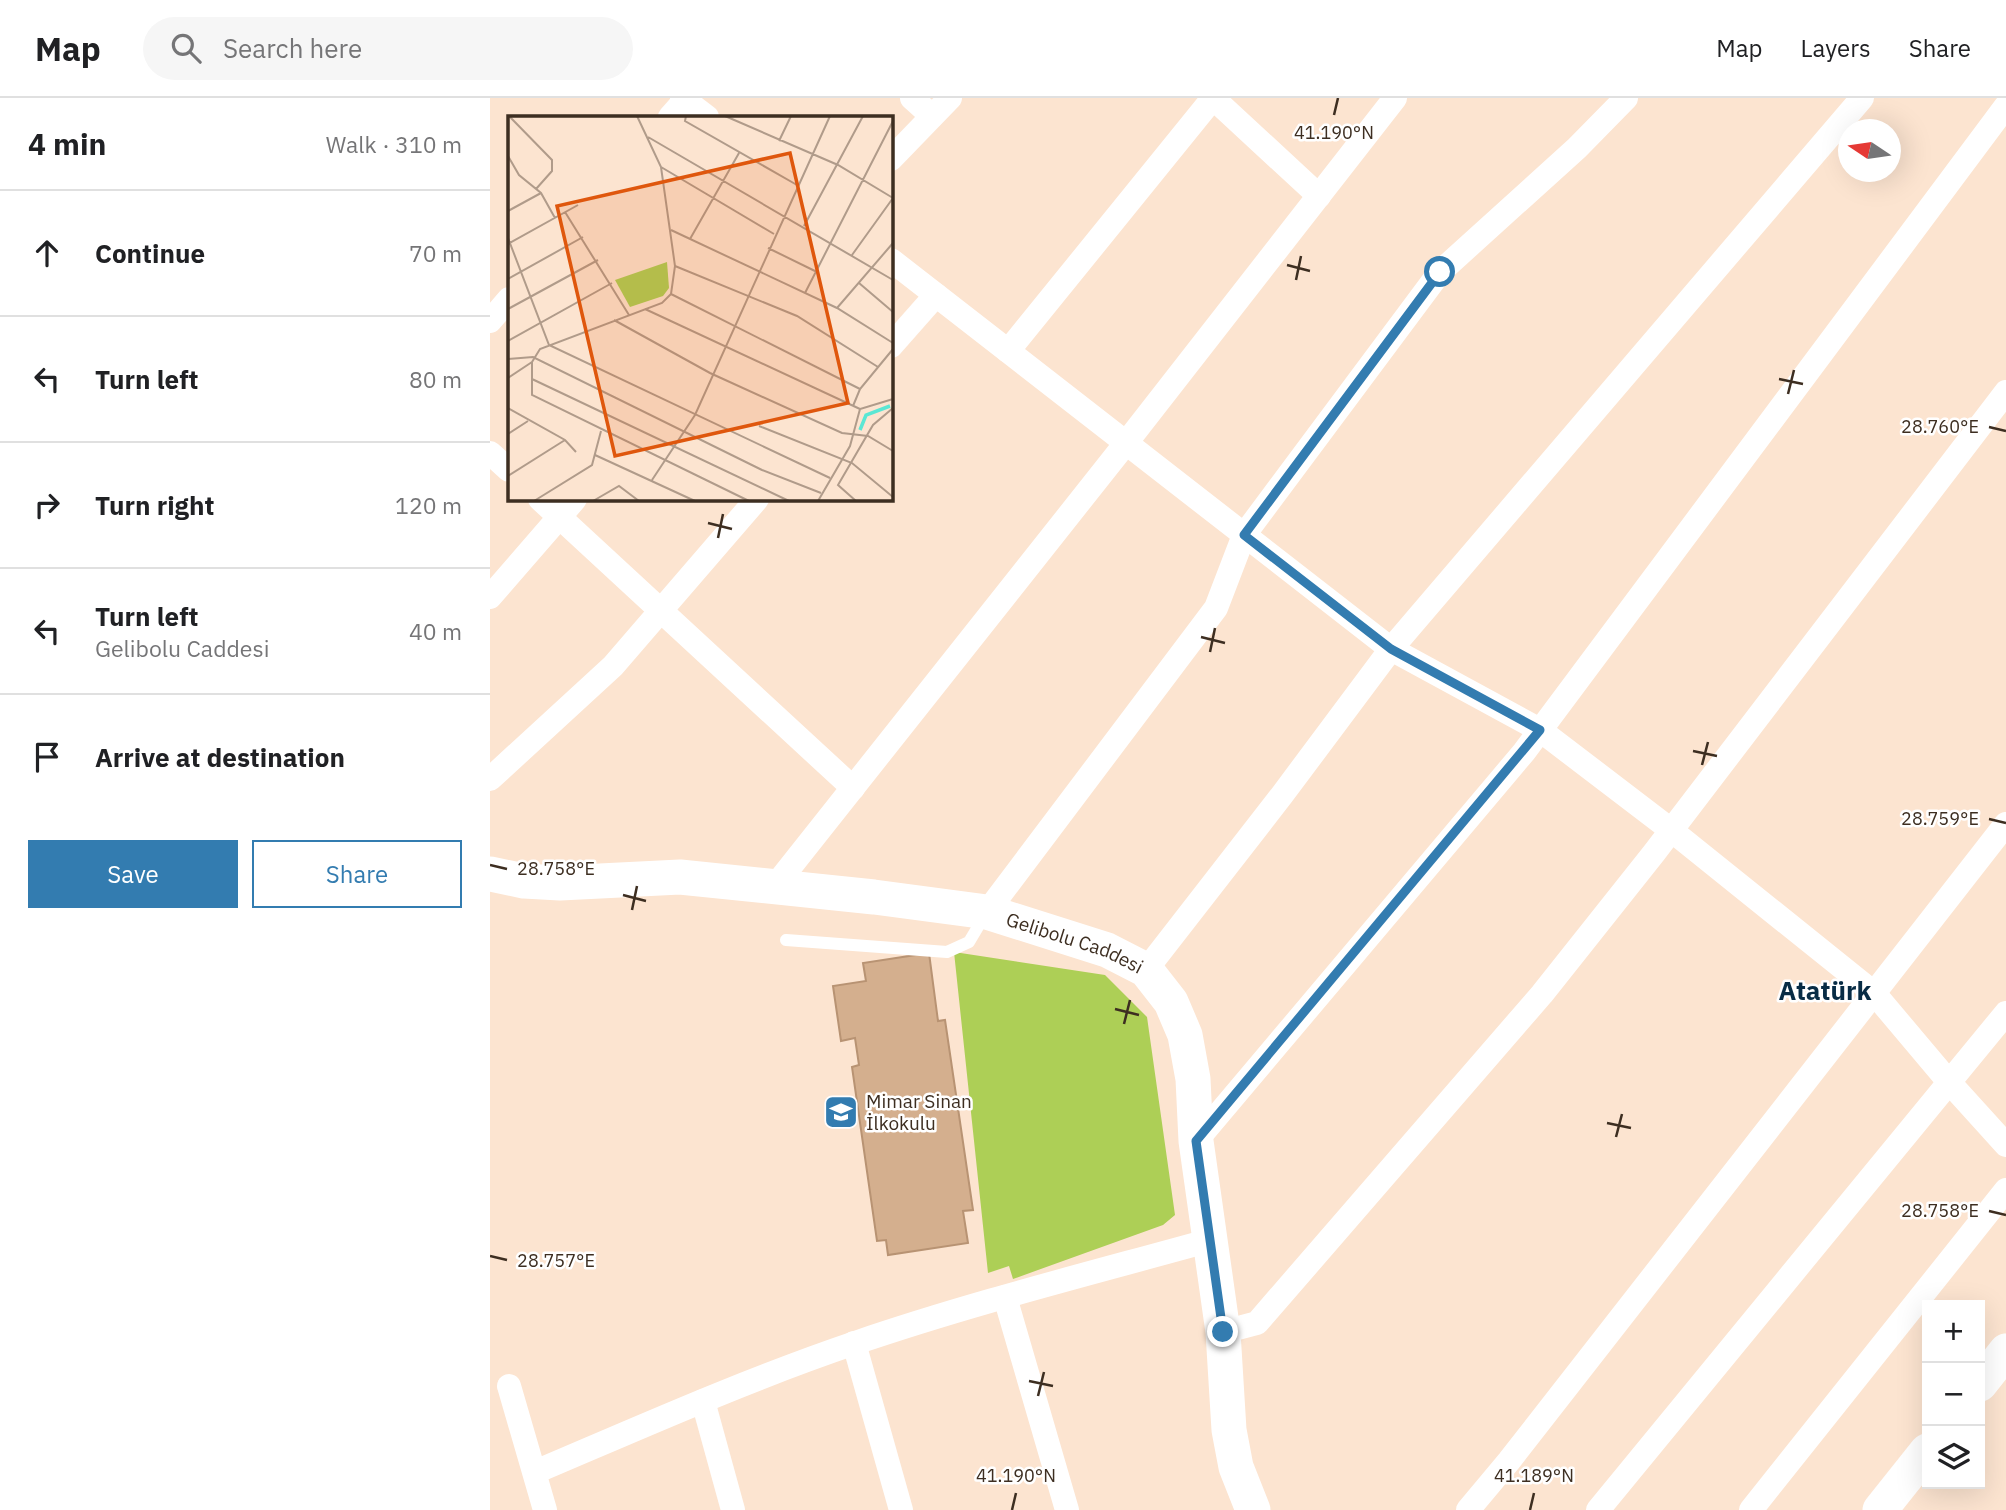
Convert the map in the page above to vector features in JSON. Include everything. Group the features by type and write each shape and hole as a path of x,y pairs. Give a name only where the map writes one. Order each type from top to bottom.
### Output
{"street":[{"path":"912,98 932,116"},
{"path":"892,158 950,98"},
{"path":"1008,351 1213,98 1319,196"},
{"path":"775,886 1395,98"},
{"path":"987,912 1216,608 1244,535 1440,272 1577,148 1626,98"},
{"path":"1146,970 1391,649 1862,98"},
{"path":"679,105 704,116"},
{"path":"1196,1141 1540,730 2006,106"},
{"path":"892,261 1391,649 1540,730 1671,830 1874,993 1949,1082 2006,1144"},
{"path":"892,345 936,295"},
{"path":"490,321 508,300"},
{"path":"1223,1332 1257,1323 1542,994 2006,392"},
{"path":"490,453 508,469"},
{"path":"543,500 567,508 660,610 853,788"},
{"path":"490,779 613,666 756,500"},
{"path":"490,597 567,508"},
{"path":"1468,1510 1510,1461 2006,824"},
{"name":"Gelibolu Caddesi","path":"490,874 524,881 560,883 680,877 987,912 1107,950 1146,970 1171,1002 1185,1035 1193,1079 1196,1141 1223,1332 1229,1430 1236,1467 1253,1510"},
{"path":"1598,1510 2006,1013"},
{"path":"1751,1510 2006,1190"},
{"path":"535,1472 702,1401 854,1343 1005,1297 1212,1240"},
{"path":"1005,1297 1067,1510"},
{"path":"854,1343 901,1510"},
{"path":"1985,1378 2006,1351"},
{"path":"509,1385 545,1510"},
{"path":"702,1401 733,1510"},
{"path":"1880,1510 1922,1457"}],"lane":[{"path":"786,940 947,952 969,942 987,912"}],"green space":[{"path":"954,952 1105,975 1147,1017 1175,1215 1163,1225 1013,1279 1009,1266 988,1273"}],"building":[{"path":"929,953 938,1021 945,1020 973,1210 963,1211 968,1243 888,1255 886,1240 877,1241 852,1067 859,1065 855,1038 841,1041 833,986 866,981 863,963"}],"place":[{"name":"Mimar Sinan İlkokulu","path":"841,1112"}],"district":[{"name":"Atatürk","path":"1825,991"}],"route":[{"path":"1223,1332 1196,1141 1540,730 1391,649 1244,535 1440,272"}]}
